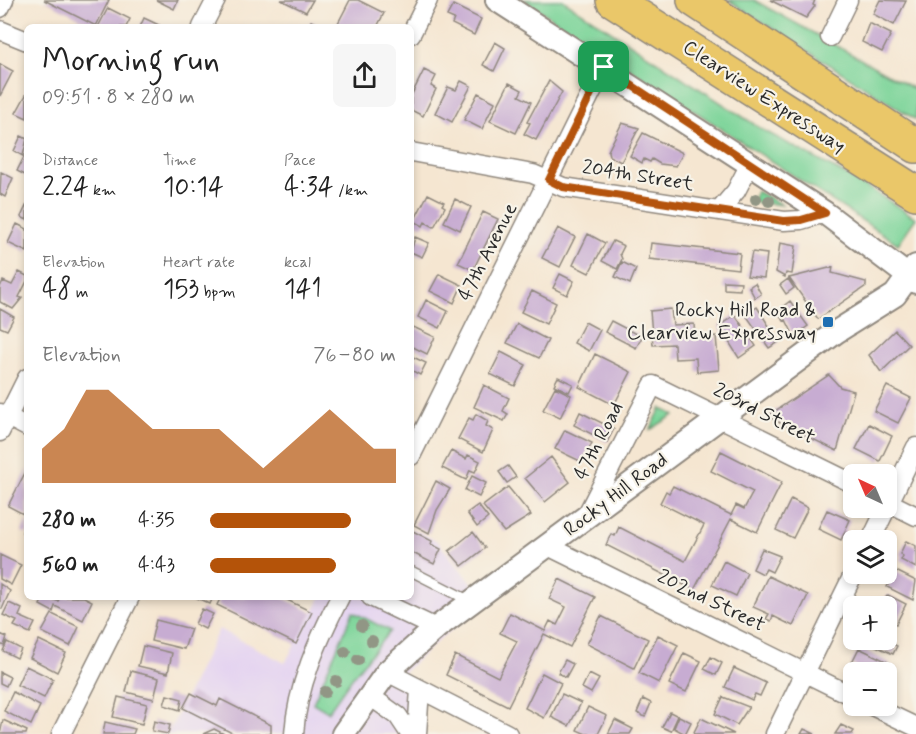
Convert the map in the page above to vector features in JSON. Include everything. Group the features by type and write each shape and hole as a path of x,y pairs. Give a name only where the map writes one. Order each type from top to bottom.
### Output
{"highway":[{"name":"Clearview Expressway","path":"613,0 916,193"},
{"name":"Clearview Expressway","path":"694,0 916,146"}],"street":[{"path":"0,8 4,0"},
{"path":"204,24 216,0"},
{"path":"414,28 428,0"},
{"path":"497,0 604,67 825,213 914,275"},
{"path":"830,37 848,0"},
{"path":"0,30 24,40"},
{"name":"47th Avenue","path":"414,450 604,67"},
{"name":"204th Street","path":"414,153 533,174 563,187 719,211 793,221 825,213"},
{"path":"719,211 736,191 750,164"},
{"name":"Rocky Hill Road","path":"343,734 387,672 435,628 720,416 836,332 895,294 914,275"},
{"path":"24,383 2,421 24,425"},
{"name":"203rd Street","path":"653,386 720,416 843,478"},
{"name":"47th Road","path":"585,518 653,386"},
{"path":"897,484 916,447"},
{"path":"897,506 916,516"},
{"name":"202nd Street","path":"548,546 843,692"},
{"path":"775,734 850,584"},
{"path":"60,734 128,600"},
{"path":"294,734 296,709 312,657 339,600"},
{"path":"377,600 435,628"},
{"path":"387,672 508,734"},
{"path":"417,734 420,688"},
{"path":"370,696 398,716 410,734"},
{"path":"892,716 916,728"}],"lane":[{"path":"414,573 472,602"}],"shaded area":[{"path":"414,530 437,541 489,604 443,636 404,672 422,734 168,734 219,629 285,663 319,600 414,600"}],"green space":[{"path":"524,0 563,0 763,130 859,182 916,218 898,244"},
{"path":"728,0 754,0 916,90 916,120"},
{"path":"756,191 783,205 753,202"},
{"path":"661,408 674,415 650,430"},
{"path":"353,612 390,631 354,675 328,712 313,703"}],"building":[{"path":"44,0 109,0 97,24 92,24"},
{"path":"156,0 178,0 174,9"},
{"path":"281,0 313,0 306,12"},
{"path":"350,0 358,0 384,13 378,24 338,24"},
{"path":"770,0 815,0 813,5 815,6 806,18"},
{"path":"880,0 906,1 894,25 873,14"},
{"path":"453,5 481,19 474,35 452,24 454,19 447,16"},
{"path":"108,8 130,19 128,24 100,24"},
{"path":"144,18 157,24 141,24"},
{"path":"869,23 891,34 882,52 862,42"},
{"path":"495,42 505,48 494,71 483,65"},
{"path":"0,64 13,71 0,96"},
{"path":"424,70 436,76 431,86 436,89 423,116 414,112 414,90"},
{"path":"461,81 471,86 452,122 435,113 448,87 456,90"},
{"path":"549,81 562,92 536,140 524,134 530,123 527,122"},
{"path":"509,83 522,90 519,96 531,102 516,133 490,121"},
{"path":"478,93 495,102 482,129 464,120"},
{"path":"24,98 24,117 16,113"},
{"path":"622,123 639,128 621,162 609,156 608,151"},
{"path":"643,133 683,153 676,166 660,164 652,159 650,162 644,159 642,163 630,156"},
{"path":"21,136 24,138 23,156 14,151"},
{"path":"24,157 24,174 17,171"},
{"path":"1,172 13,178 5,197 0,194"},
{"path":"428,194 444,202 442,205 445,207 434,227 425,222 423,226 414,221"},
{"path":"455,199 471,207 460,230 444,222"},
{"path":"483,212 498,219 473,270 458,263"},
{"path":"17,224 24,228 24,251 8,243"},
{"path":"558,228 575,237 560,267 542,258"},
{"path":"588,234 605,243 589,273 573,265"},
{"path":"415,237 429,243 422,257 414,253"},
{"path":"613,241 624,246 620,254 622,259 617,269 602,261"},
{"path":"651,243 740,253 738,269 649,259"},
{"path":"780,243 796,246 792,274 786,273 785,277 776,272"},
{"path":"752,252 767,254 764,278 747,276"},
{"path":"622,262 636,269 630,284 615,277"},
{"path":"833,267 832,273 866,282 866,286 818,319 789,278"},
{"path":"19,272 24,274 24,287 19,297 22,298 13,309 0,302 0,287 3,281 12,285"},
{"path":"439,274 462,285 454,303 430,291"},
{"path":"560,274 574,281 567,295 553,288"},
{"path":"788,279 794,288 786,294 780,285"},
{"path":"724,281 741,282 740,290 724,289"},
{"path":"755,283 761,294 755,298 749,287"},
{"path":"532,291 556,303 546,324 521,312"},
{"path":"426,300 448,311 440,328 418,317"},
{"path":"790,301 808,326 794,336 786,320 784,321 777,311"},
{"path":"757,307 779,342 769,348 746,315"},
{"path":"0,309 14,317 7,330 0,327"},
{"path":"671,309 673,325 694,324 695,338 716,336 719,370 697,372 696,358 675,359 674,344 653,345 650,311"},
{"path":"735,315 756,346 739,358 719,326"},
{"path":"611,321 642,337 636,348 605,332"},
{"path":"585,322 600,330 589,351 574,343"},
{"path":"517,324 548,340 539,358 507,343"},
{"path":"414,327 435,337 427,354 414,348"},
{"path":"895,330 909,345 881,372 869,355"},
{"path":"501,352 526,365 515,386 490,374"},
{"path":"595,354 631,372 614,405 579,387"},
{"path":"414,357 426,363 420,375 414,372"},
{"path":"829,375 840,387 854,391 837,451 770,418 772,413"},
{"path":"558,377 573,384 569,392 554,385"},
{"path":"484,385 509,398 503,411 508,414 504,421 474,407"},
{"path":"887,386 911,398 898,423 874,411"},
{"path":"555,387 571,395 560,418 543,410"},
{"path":"580,412 614,429 607,442 574,425"},
{"path":"476,414 488,421 486,426 493,430 483,452 458,439 469,418 473,420"},
{"path":"869,424 892,436 880,461 856,449"},
{"path":"565,430 592,443 582,462 555,449"},
{"path":"451,451 466,459 468,455 480,461 475,472 470,470 466,480 442,468"},
{"path":"721,451 782,482 757,532 731,519 694,590 606,545 611,534 615,536 619,527 685,561 704,525 660,503 666,491 669,493 673,486 731,515 736,505 744,509 753,492 711,471"},
{"path":"551,457 570,482 545,502 525,478"},
{"path":"508,466 516,477 507,483 499,472"},
{"path":"24,475 24,514 8,506"},
{"path":"472,476 486,483 479,497 465,490"},
{"path":"436,481 450,489 437,510 429,533 414,525"},
{"path":"508,487 531,515 504,532 483,506"},
{"path":"791,499 808,508 793,538 776,530"},
{"path":"478,505 488,518 477,527 467,513"},
{"path":"827,510 850,520 846,530 843,530 841,540 818,529"},
{"path":"414,532 432,541 431,544 441,549 434,564 414,554"},
{"path":"473,532 485,548 462,566 449,551"},
{"path":"906,541 916,546 916,568 901,560 903,556 900,554"},
{"path":"762,549 780,556 772,572 766,569 763,574 753,569"},
{"path":"0,555 21,565 11,585 0,579"},
{"path":"724,561 747,573 736,596 712,585"},
{"path":"897,572 916,581 913,600 887,587 889,584 897,584"},
{"path":"768,576 808,595 793,626 773,616 771,621 766,619 769,614 753,607"},
{"path":"559,579 595,597 570,647 544,634 508,706 446,675 455,655 498,677 517,641 500,633 510,613 545,631 550,621 557,625 566,607 549,599"},
{"path":"0,584 10,591 2,609 0,608"},
{"path":"42,600 92,601 83,620 55,606 53,612 40,605"},
{"path":"220,600 287,600 312,612 296,644 217,605"},
{"path":"897,600 906,604 897,622"},
{"path":"9,603 22,609 19,616 35,623 30,633 14,626 17,621 3,615"},
{"path":"202,609 213,614 205,629 195,624"},
{"path":"52,614 79,627 70,646 42,632"},
{"path":"601,616 648,639 634,668 587,644"},
{"path":"156,620 191,629 184,649 151,641"},
{"path":"0,634 7,637 4,646 0,644"},
{"path":"658,635 678,645 659,683 639,673"},
{"path":"39,640 66,653 57,672 30,658"},
{"path":"7,642 21,649 17,658 3,651"},
{"path":"143,646 172,653 168,673 138,666"},
{"path":"858,650 863,650 888,662 852,662"},
{"path":"684,653 701,661 686,692 669,684"},
{"path":"711,657 722,663 716,675 704,669"},
{"path":"565,660 573,664 566,677 558,673"},
{"path":"26,666 53,679 44,698 17,685"},
{"path":"734,668 766,683 760,696 755,694 752,700 725,687"},
{"path":"131,671 159,678 154,699 126,692"},
{"path":"0,672 10,677 6,686 0,683"},
{"path":"542,673 561,683 544,718 525,708"},
{"path":"589,674 599,679 591,693 582,688"},
{"path":"13,692 40,706 31,725 4,711"},
{"path":"191,693 217,706 220,699 271,725 271,734 234,734 183,708"},
{"path":"562,694 581,703 569,726 551,717"},
{"path":"167,695 182,699 180,710 164,705"},
{"path":"118,697 147,704 142,724 113,717"},
{"path":"723,697 749,707 737,725 715,714"},
{"path":"643,699 651,703 645,717 637,713"},
{"path":"588,707 607,716 598,734 586,734 577,730"},
{"path":"670,712 678,716 671,731 662,727"},
{"path":"679,716 691,722 685,734 674,728"},
{"path":"701,718 734,734 693,734"},
{"path":"3,720 27,731 26,734 0,734"},
{"path":"615,720 633,729 630,734 608,734"},
{"path":"154,721 170,725 168,734 152,731"},
{"path":"105,722 135,729 133,734 103,734"},
{"path":"841,725 854,731 852,734 835,734"},
{"path":"214,729 224,734 203,734"},
{"path":"804,729 815,734 801,734"}],"place":[{"name":"Rocky Hill Road & Clearview Expressway","path":"828,322"}],"route":[{"path":"604,67 677,115 825,213 801,220 784,221 563,187 549,180 604,67"}]}
